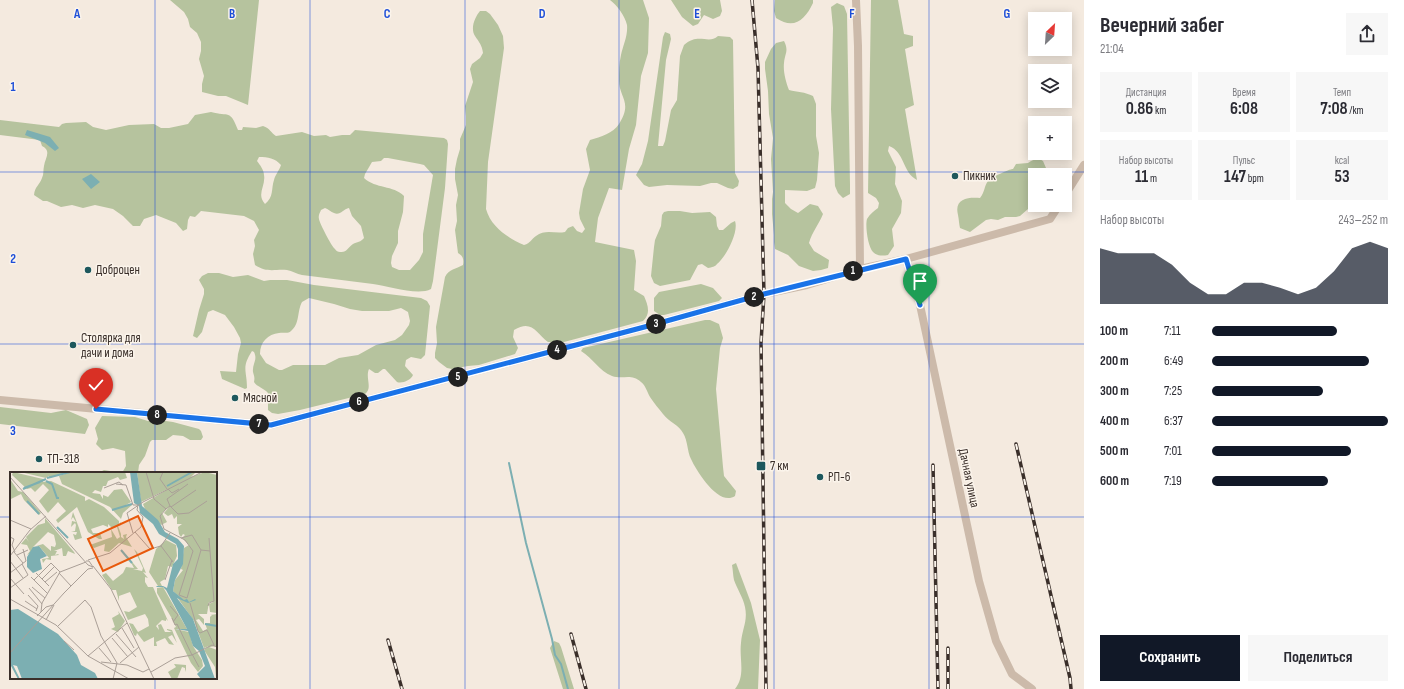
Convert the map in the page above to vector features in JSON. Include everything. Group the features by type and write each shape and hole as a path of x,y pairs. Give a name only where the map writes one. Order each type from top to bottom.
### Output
{"street":[{"path":"856,0 858,46 860,269"},
{"path":"1072,184 1084,165"},
{"path":"0,400 271,425 764,294 807,285 860,269 906,259 1050,219 1054,212"},
{"name":"Дачная улица","path":"906,259 920,305 979,581 994,635 1012,674 1032,689"}],"green space":[{"path":"170,0 259,0 248,105 226,96 218,96 202,92 204,76 199,59 201,42 197,33 190,27 184,12"},
{"path":"610,0 643,0 649,18 648,53 641,76 636,125 629,149 622,190 609,188 598,218 595,242 634,250 636,261 634,290 644,296 648,306 646,318 643,321 564,342 548,342 533,328 525,326 520,327 514,330 513,337 518,348 515,354 479,365 452,369 447,368 435,358 437,343 436,327 445,277 449,272 463,265 463,259 458,253 455,230 457,221 456,205 458,195 455,169 460,149 460,139 466,125 465,106 473,82 470,69 472,64 480,58 483,53 473,30 476,16 480,11 486,11 490,14 498,25 503,36 504,48 488,162 486,209 492,221 501,231 524,245 539,234 546,232 565,232 568,228 573,226 577,231 582,233 585,229 579,213 583,189 590,170 586,149 590,140 606,134 619,124 625,110 619,80 619,71 620,58 627,33 627,25 620,11"},
{"path":"671,0 720,0 722,11 720,16 713,19 704,15 698,24 693,26 682,17"},
{"path":"775,0 813,0 813,3 803,18 794,23 788,23 776,18 774,11"},
{"path":"871,0 898,0 904,34 913,36 913,46 905,49 914,105 905,109 917,180 909,172 898,153 889,146 888,151 896,167 895,184 902,201 901,213 892,229 894,246 888,255 884,256 876,254 871,249 868,241 866,226 867,219 878,208 879,203 876,198 868,193"},
{"path":"837,3 844,6 847,14 850,194 843,198 838,193 835,186 831,109 833,28 831,7"},
{"path":"665,32 670,34 671,39 666,60 658,146 663,146 671,110 677,100 680,56 684,45 694,39 711,39 718,36 730,37 733,40 735,173 739,181 738,186 733,189 717,183 700,186 667,185 649,187 644,185 636,175 642,164 648,141 663,37"},
{"path":"784,41 786,50 784,70 789,90 813,96 816,104 816,136 819,153 815,188 807,191 785,190 785,203 798,213 810,204 818,206 823,214 809,243 814,251 829,260 828,268 821,270 813,271 799,266 788,255 775,249 772,214 773,192 771,159 773,138 769,114 765,62 771,49 776,43"},
{"path":"211,112 228,115 233,119 238,130 242,130 243,127 256,128 263,126 276,136 302,132 314,136 326,135 330,137 350,135 355,130 444,138 447,140 445,188 431,289 425,291 411,291 373,284 302,275 287,270 263,269 255,265 253,254 255,246 254,240 259,230 254,221 244,216 201,211 195,217 190,216 187,229 183,231 176,223 156,215 144,219 140,226 133,226 113,209 95,205 83,208 72,205 61,207 47,201 43,201 34,195 35,190 43,176 47,150 42,146 40,140 0,135 0,120 59,127 66,123 86,122 93,127 106,130 129,125 154,124 161,128 169,128 188,124 195,115","holes":["259,157 271,158 281,165 273,183 270,199 265,204 261,197 264,173 257,161","384,158 388,158 424,165 433,175 423,234 423,252 419,260 410,270 399,270 392,267 391,263 392,256 398,243 398,231 403,212 404,196 395,190 374,184 364,178 372,162 381,161","325,208 338,214 349,208 352,216 361,226 364,238 353,244 344,252 337,251 333,247 323,229 319,216 321,210"]},
{"path":"1041,160 1046,168 1028,168 1028,209 1020,216 1005,217 998,220 986,220 970,232 960,228 957,210 960,202 971,198 980,198 989,180 1013,169 1016,164 1028,163 1031,161"},
{"path":"664,212 692,213 710,212 716,217 719,230 723,230 735,221 736,226 728,250 721,261 715,266 708,268 702,264 698,265 690,280 660,286 654,283 651,276 654,247 655,240 661,226 662,215"},
{"path":"208,273 219,273 233,277 248,275 264,281 287,280 314,285 421,298 427,301 430,306 425,355 421,359 411,357 406,360 405,366 413,375 406,381 397,382 385,369 375,373 369,369 369,386 365,394 300,410 278,414 272,413 268,410 268,393 254,382 254,352 252,351 245,369 247,388 245,389 222,379 220,371 236,372 241,343 234,327 225,315 213,310 208,312 202,332 197,338 193,336 204,294 204,289 199,280 202,276","holes":["309,298 362,311 389,311 401,308 408,312 410,321 409,325 402,335 395,340 376,345 358,355 339,358 325,365 293,365 279,370 266,363 260,354 263,342 271,335 289,332 294,328 302,302"]},
{"path":"701,284 713,288 722,298 719,301 664,315 660,315 654,311 654,298 659,292"},
{"path":"710,320 719,324 723,338 720,348 716,389 724,476 736,491 735,496 729,498 722,497 716,493 703,479 691,459 685,436 681,430 663,414 650,397 643,384 634,378 616,377 607,374 581,351 583,348"},
{"path":"0,407 51,413 66,410 87,419 89,425 85,434 0,424"},
{"path":"102,416 135,417 148,421 159,420 173,422 199,429 203,437 201,440 190,440 183,436 173,435 166,440 152,440 139,465 138,472 123,472 126,466 125,451 113,448 102,450 96,444 98,439 95,428"},
{"path":"104,470 116,472 100,472"},
{"path":"736,563 751,603 760,640 758,689 735,689 741,673 741,643 746,617 744,603 734,578 732,565"},
{"path":"554,641 559,643 561,647 574,689 563,689 550,648"}],"water":[{"path":"27,130 50,137 59,148 55,151 45,143 25,135"},
{"path":"91,174 100,182 91,189 82,179"}],"waterway":[{"path":"509,463 526,543 555,655 561,664 568,689"}],"railway":[{"path":"752,0 758,68 764,294 761,343 766,689"},
{"path":"1016,444 1070,678 1071,689"},
{"path":"933,465 938,689"},
{"path":"571,634 586,689"},
{"path":"388,640 402,689"},
{"path":"948,648 948,689"}],"place":[{"name":"Пикник","path":"955,176"},
{"name":"Доброцен","path":"88,270"},
{"name":"Столярка для дачи и дома","path":"73,345"},
{"name":"Мясной","path":"235,398"},
{"name":"ТП-318","path":"39,459"},
{"name":"7 км","path":"761,466"},
{"name":"РП-6","path":"820,477"}],"route":[{"path":"96,409 271,425 764,294 807,285 860,269 906,259 920,305"}]}
